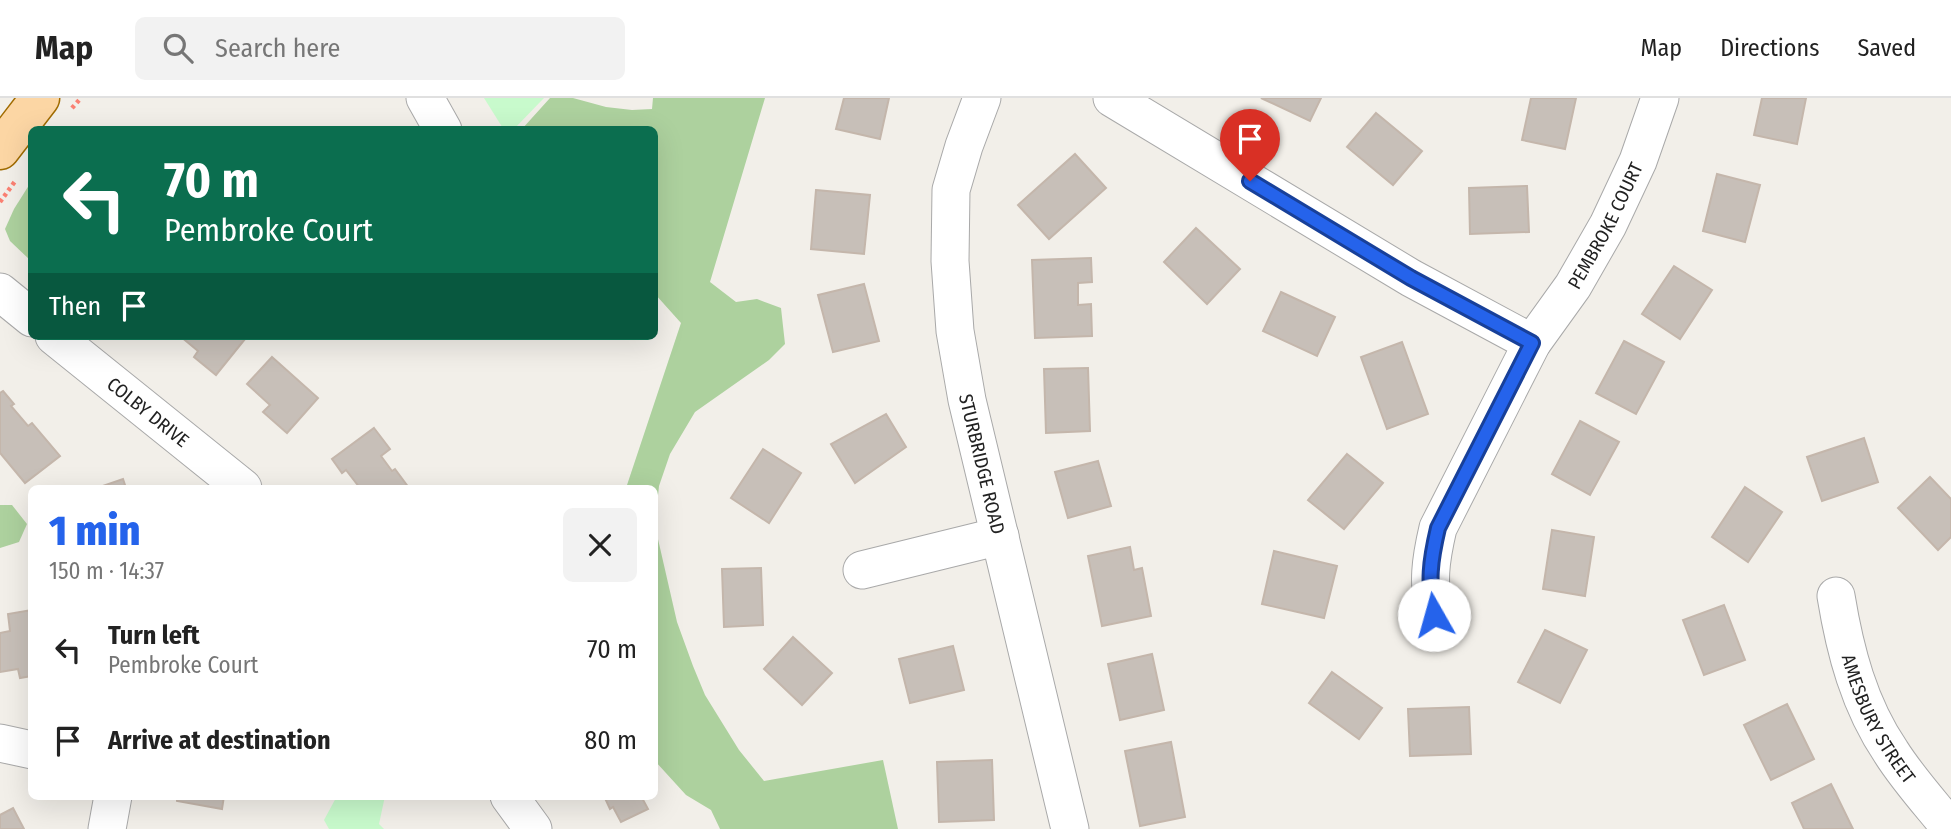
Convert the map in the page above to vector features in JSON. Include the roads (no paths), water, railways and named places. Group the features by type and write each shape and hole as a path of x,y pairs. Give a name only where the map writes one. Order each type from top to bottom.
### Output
{"main road":[{"path":"0,150 40,98"}],"street":[{"path":"425,98 441,126"},
{"name":"STURBRIDGE ROAD","path":"982,98 951,190 950,261 955,331 967,400 1070,829"},
{"path":"1111,98 1411,278 1532,343"},
{"name":"PEMBROKE COURT","path":"1434,615 1430,591 1430,559 1438,528 1532,343 1573,286 1608,225 1638,161 1660,98"},
{"path":"0,292 28,315"},
{"name":"COLBY DRIVE","path":"59,340 239,485"},
{"path":"862,570 1000,536"},
{"name":"AMESBURY STREET","path":"1836,596 1854,677 1868,712 1891,753 1951,829"},
{"path":"0,743 28,749"},
{"path":"107,829 112,800"},
{"path":"512,800 533,829"}]}
